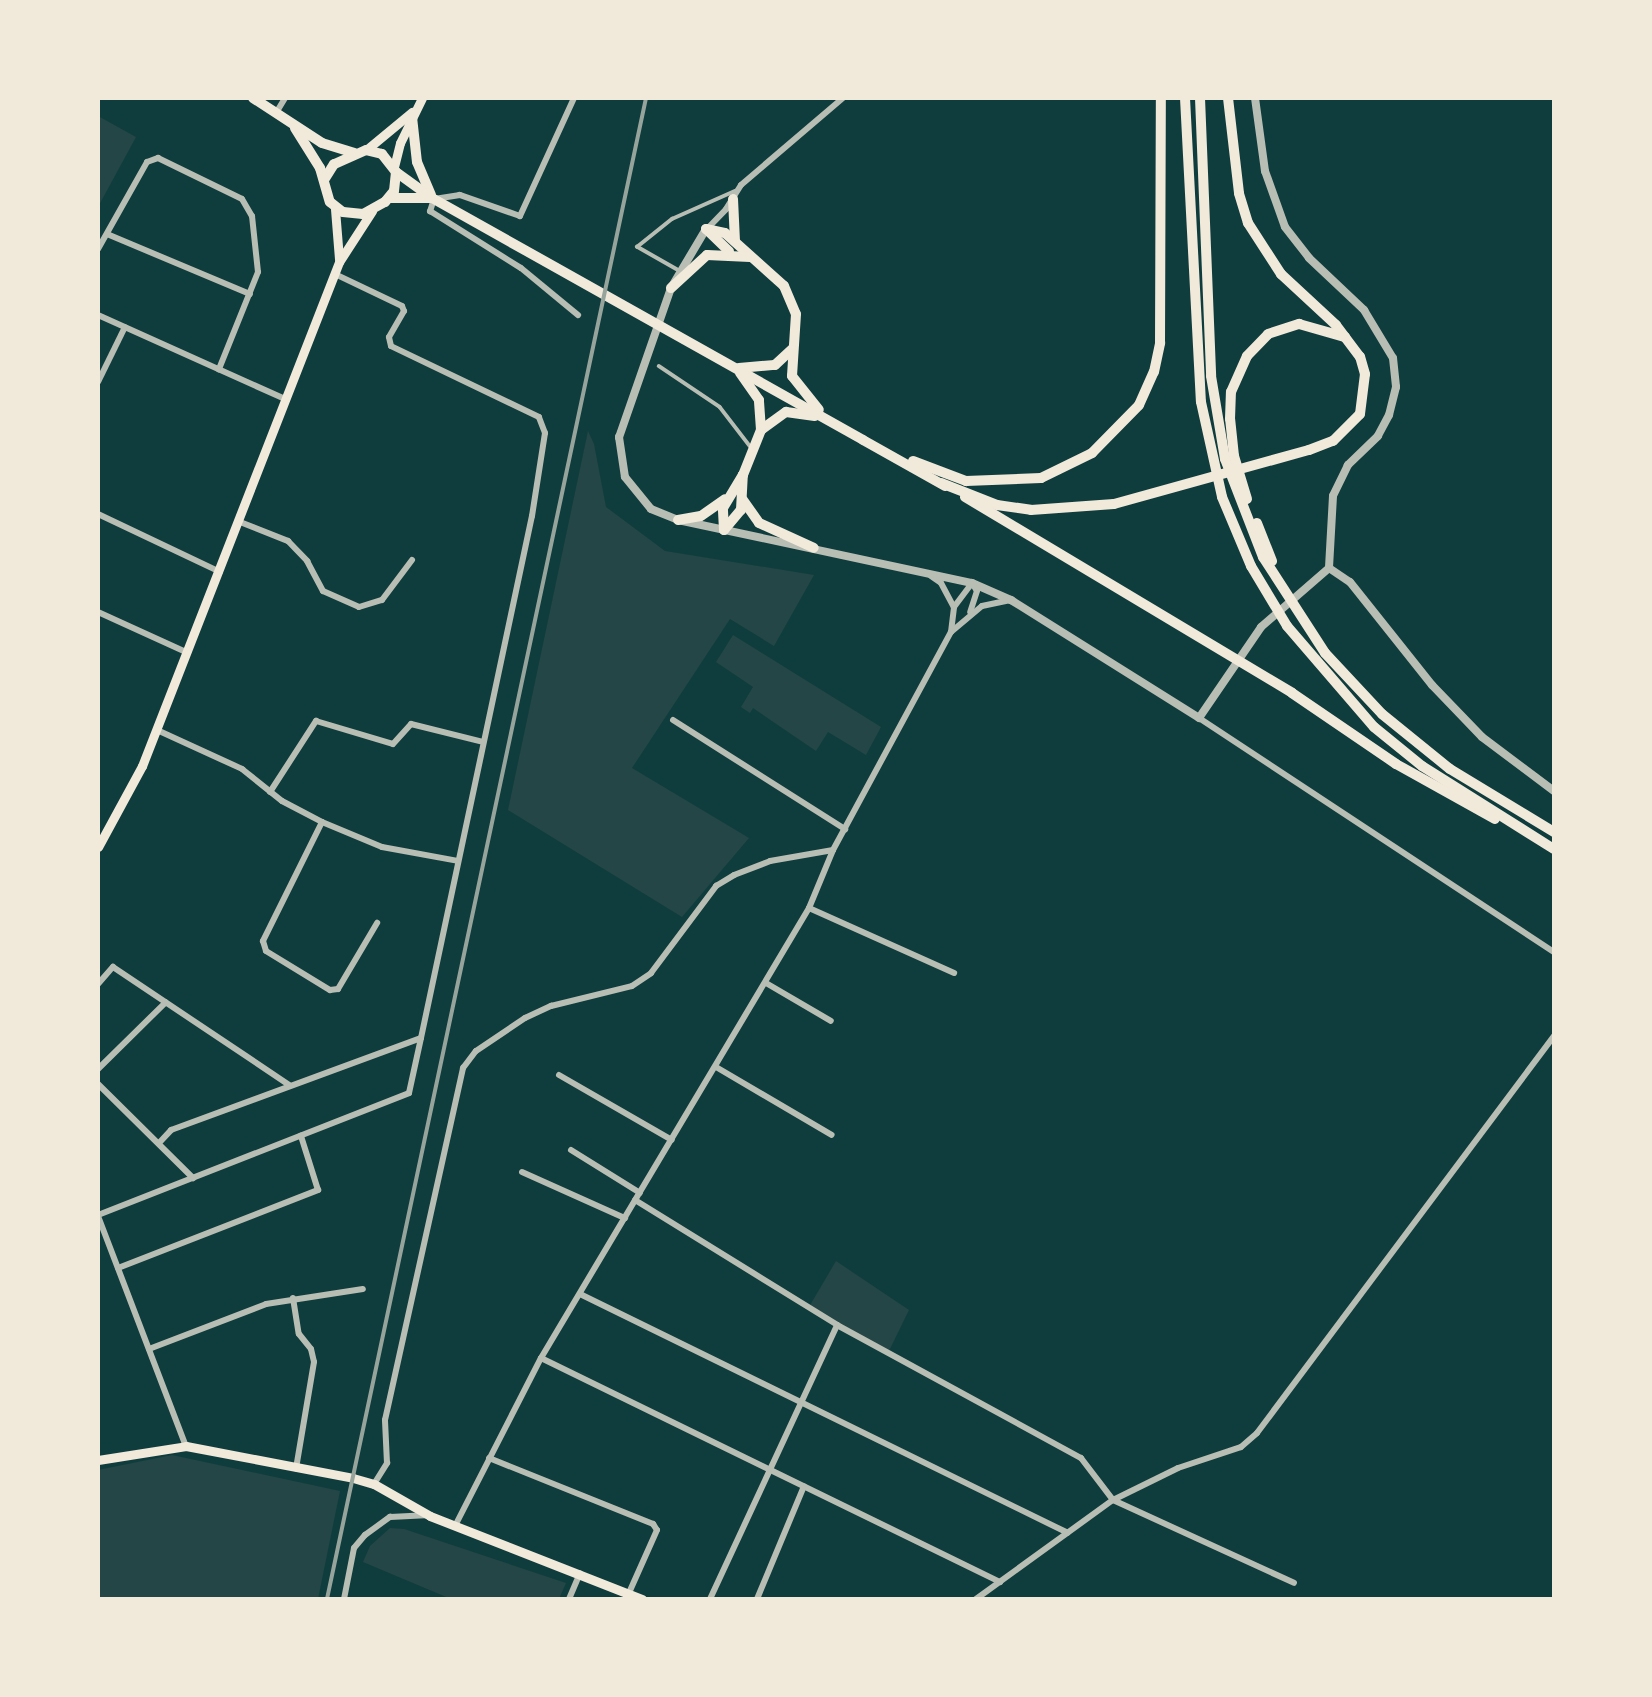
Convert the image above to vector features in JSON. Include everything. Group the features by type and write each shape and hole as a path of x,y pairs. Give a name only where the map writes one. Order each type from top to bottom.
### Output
{"main road":[{"path":"253,98 295,128 313,152 335,209 339,262"},
{"path":"389,198 395,170 414,113 422,98"},
{"path":"863,440 944,475 1012,482 1041,478 1072,465 1119,430 1139,405 1154,372 1160,343 1161,98"},
{"path":"1185,98 1195,335 1212,463 1222,497 1272,604 1287,626 1374,727 1422,766 1554,849"},
{"path":"1200,98 1211,376 1229,457 1263,557 1299,616 1351,682 1409,739 1554,832"},
{"path":"941,483 997,505 1074,509 1114,504 1309,450 1333,441 1360,414 1365,374 1348,338 1281,274 1248,223 1237,181 1228,98"},
{"path":"324,180 334,164 366,150 389,135 414,113"},
{"path":"414,113 417,162 433,198"},
{"path":"295,128 354,153"},
{"path":"366,150 382,154 395,170 433,198 941,483 1247,665 1464,804 1518,827"},
{"path":"733,247 734,195"},
{"path":"335,209 353,215 372,210 389,198 433,198"},
{"path":"98,847 156,730 188,653 289,400 339,262 372,210"},
{"path":"706,229 770,271 792,300 797,325 792,349 795,383 828,419"},
{"path":"671,288 699,259 733,247"},
{"path":"1229,457 1231,392 1258,343 1268,334 1300,324 1348,338"},
{"path":"736,368 775,365 792,349"},
{"path":"678,520 701,516 727,497 743,475 754,449 761,430 759,400 736,368"},
{"path":"761,430 786,412 828,419"},
{"path":"724,530 735,521 743,500 743,475"},
{"path":"724,530 727,497"},
{"path":"743,500 760,523 814,548"},
{"path":"98,1460 186,1446 374,1484 430,1516 642,1599"}],"street":[{"path":"276,113 285,98"},
{"path":"574,98 520,216 460,195 433,198 430,211 521,268 578,315"},
{"path":"843,98 734,195 706,229 679,271 619,437 618,450 625,477 640,500 678,520 923,571 972,583 1011,600 1199,718 1554,952"},
{"path":"1199,718 1261,627 1329,568 1333,496 1348,465 1378,436 1389,415 1396,387 1393,358 1364,310 1310,258 1285,227 1265,171 1255,98"},
{"path":"98,249 147,162 158,158 243,199 252,216 260,255 250,294 219,369"},
{"path":"107,234 250,294"},
{"path":"186,1446 98,1216 409,1093 532,516 545,425 539,417 391,346 389,337 404,311 397,301 335,274"},
{"path":"98,315 289,400"},
{"path":"98,382 125,327"},
{"path":"98,514 220,572"},
{"path":"240,522 288,541 306,561 323,591 351,605 371,606 383,600 412,560"},
{"path":"1329,568 1350,582 1432,685 1482,737 1554,791"},
{"path":"923,571 941,583 954,607"},
{"path":"951,632 954,607 972,583"},
{"path":"970,614 976,591 972,583"},
{"path":"456,1524 541,1358 809,908 833,850 951,632 970,614 994,601 1011,600"},
{"path":"98,612 188,653"},
{"path":"673,720 845,829"},
{"path":"270,792 316,721 393,744 411,724 483,742"},
{"path":"156,730 242,769 270,792 322,822 382,847 458,861"},
{"path":"322,822 263,941 266,951 330,990 338,989 377,923"},
{"path":"98,824 108,829"},
{"path":"374,1484 387,1463 385,1420 463,1068 476,1051 525,1018 551,1006 632,986 651,973 716,886 770,861 833,850"},
{"path":"809,908 954,973"},
{"path":"98,984 113,967 289,1085"},
{"path":"766,983 831,1021"},
{"path":"98,1069 166,1002"},
{"path":"976,1599 1113,1500 1178,1468 1241,1447 1258,1433 1554,1036"},
{"path":"159,1143 171,1130 421,1038"},
{"path":"716,1067 832,1135"},
{"path":"559,1075 672,1140"},
{"path":"98,1084 193,1178"},
{"path":"118,1268 318,1190 302,1136"},
{"path":"571,1150 640,1193"},
{"path":"522,1172 625,1218"},
{"path":"635,1200 837,1325 1081,1458 1113,1500 1294,1583"},
{"path":"149,1349 293,1298 363,1289"},
{"path":"580,1294 801,1399 1068,1533"},
{"path":"293,1298 299,1334 311,1349 314,1362 296,1468"},
{"path":"710,1599 767,1468 837,1325"},
{"path":"541,1358 1000,1582"},
{"path":"489,1458 653,1524 657,1530 629,1593"},
{"path":"757,1599 804,1486"},
{"path":"344,1599 354,1548 371,1529 390,1517 430,1516"},
{"path":"569,1599 580,1573"}],"lane":[{"path":"679,271 637,247 672,219 734,195"},
{"path":"659,366 720,407 754,449"}],"shaded area":[{"path":"98,116 136,137 98,207"},
{"path":"588,431 594,444 606,507 665,551 814,575 774,646 730,619 632,768 749,838 682,917 508,810"},
{"path":"733,635 881,727 866,755 828,732 816,751 753,708 750,713 741,707 753,687 716,662"},
{"path":"836,1261 909,1310 888,1353 809,1307"},
{"path":"172,1455 340,1491 318,1599 98,1599 98,1470"},
{"path":"390,1528 404,1529 566,1583 559,1599 451,1599 363,1562 370,1546"}],"railway":[{"path":"327,1599 646,98"}]}
